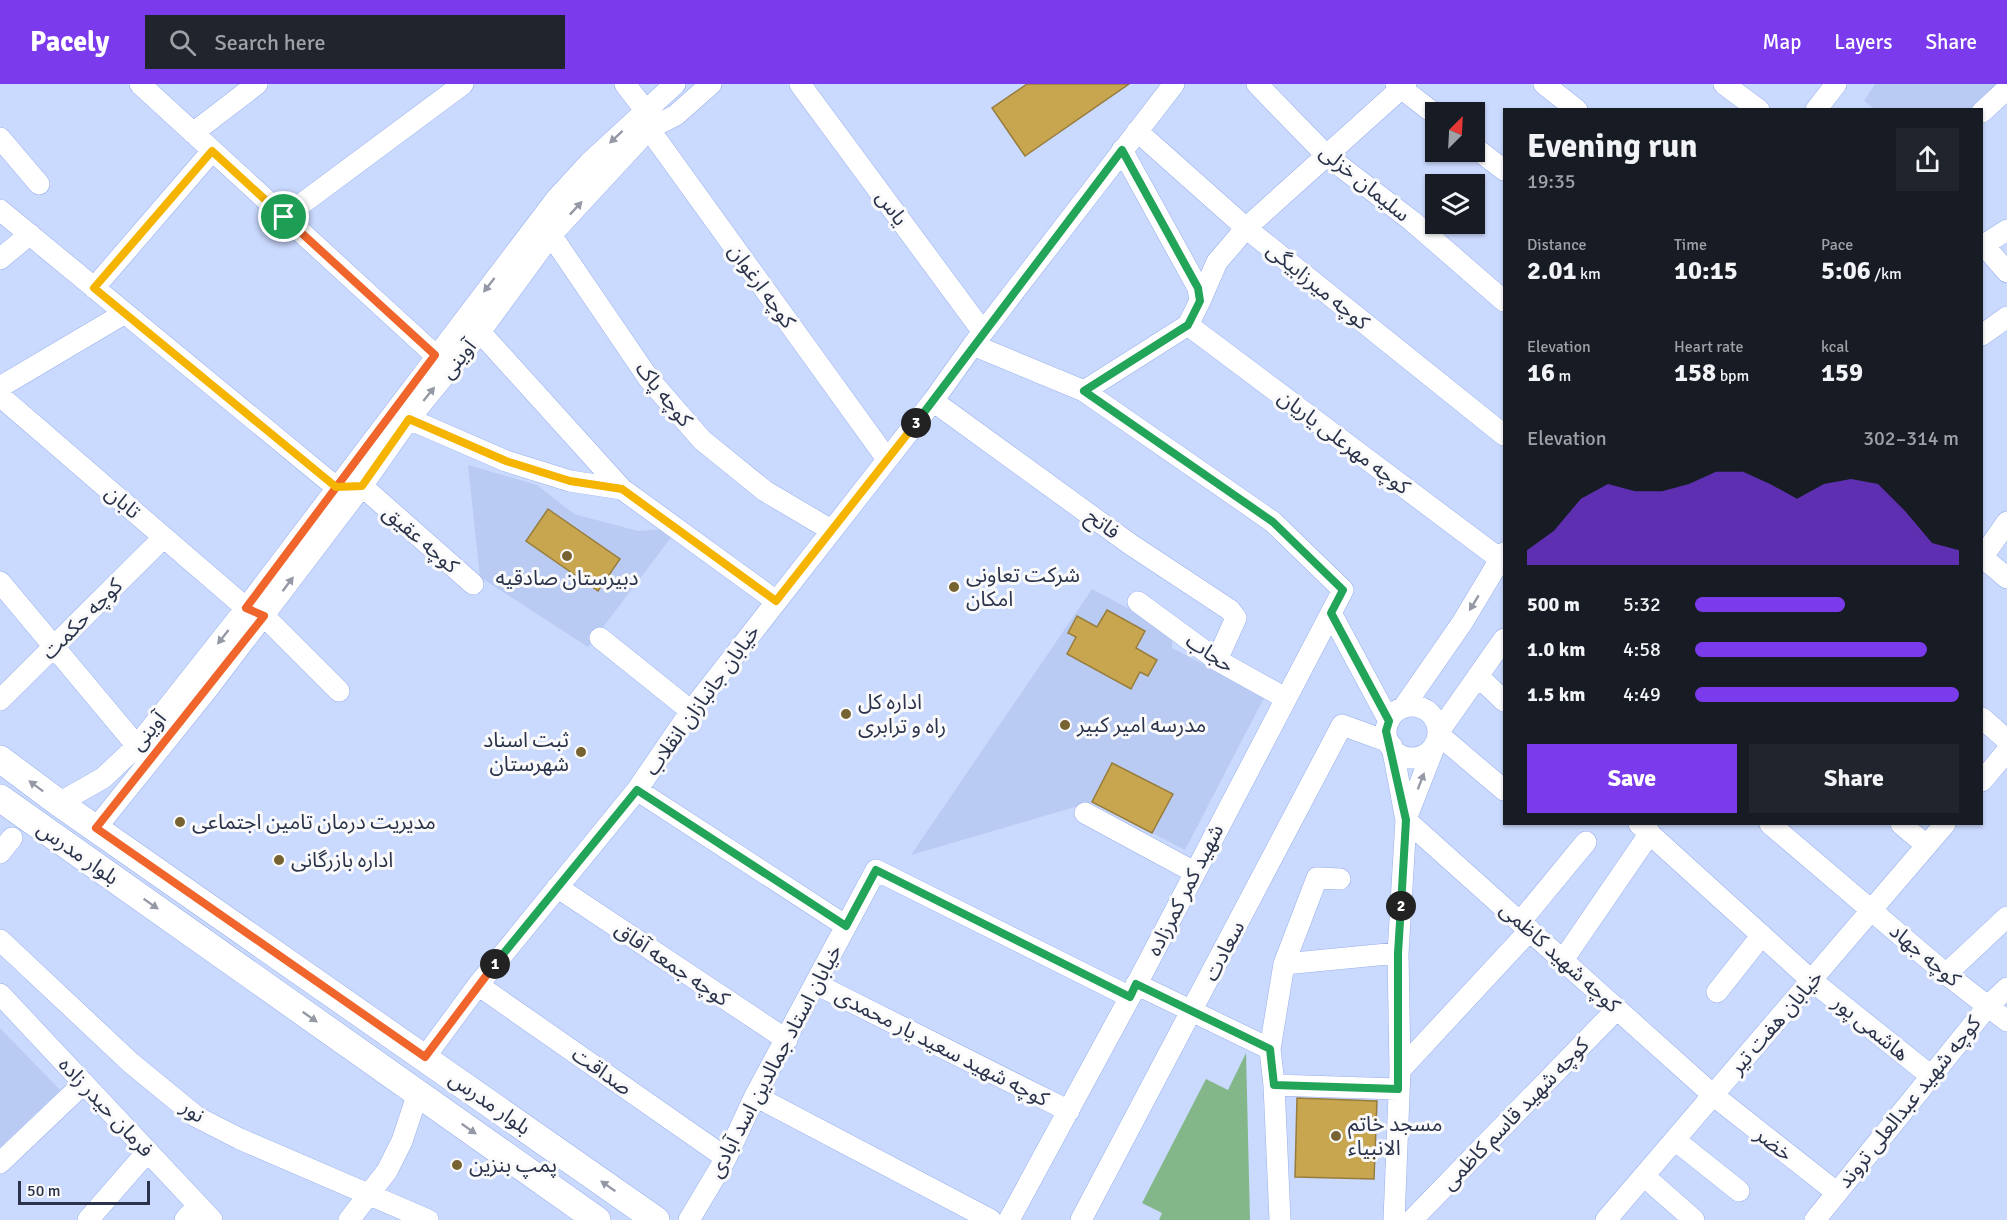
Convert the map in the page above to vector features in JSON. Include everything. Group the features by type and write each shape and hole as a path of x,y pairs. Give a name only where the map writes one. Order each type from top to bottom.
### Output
{"main road":[{"name":"بلوار مدرس","path":"0,759 59,803 656,1220"},
{"name":"بلوار مدرس","path":"0,798 597,1220"},
{"path":"42,827 59,803"},
{"path":"78,853 96,828"},
{"path":"544,1182 564,1155"}],"street":[{"path":"140,84 435,355 480,332 622,489 776,601"},
{"path":"194,133 257,84"},
{"path":"284,217 462,84"},
{"name":"کوچه ارغوان","path":"625,84 647,120 887,459"},
{"name":"آوینی","path":"59,803 103,778 137,746 255,612 362,486 409,419 480,332 551,235 675,84"},
{"name":"آوینی","path":"96,828 255,612 336,487 543,215 589,163 647,120 676,115 711,84"},
{"name":"یاس","path":"800,84 978,339"},
{"name":"خیابان جانبازان انقلاب","path":"425,1057 478,985 637,790 692,711 933,401 1174,84"},
{"name":"سلیمان خزلی","path":"1257,84 1327,156 1412,221 1503,300"},
{"path":"1544,84 1574,108"},
{"path":"1724,84 1756,108"},
{"path":"1818,108 1836,84"},
{"path":"978,339 1084,391 1188,325 1217,262 1246,228 1401,86 1425,107"},
{"path":"1983,111 2007,89"},
{"name":"کوچه میرزابیگی","path":"1137,131 1246,228 1503,434"},
{"path":"0,138 39,184"},
{"path":"1122,150 1198,288 1200,301"},
{"path":"94,288 212,151"},
{"path":"1485,156 1503,170"},
{"path":"0,210 336,487 362,486"},
{"name":"کوچه پاک","path":"543,215 551,235 649,379 702,440 765,491 831,530"},
{"path":"1983,244 2007,230"},
{"path":"0,259 30,234"},
{"path":"1983,246 2007,272"},
{"path":"0,387 125,313"},
{"path":"1983,334 2007,317"},
{"name":"کوچه مهرعلی یاریان","path":"1188,325 1502,556"},
{"name":"شهید کمر کمرزاده","path":"1009,1220 1133,991 1343,590 1273,522 1084,391"},
{"name":"تابان","path":"0,396 255,612 339,691"},
{"name":"فاتح","path":"933,401 1130,544 1230,610 1236,618 1217,660"},
{"path":"409,419 506,461 570,481 622,489"},
{"name":"کوچه عقیق","path":"362,486 473,584"},
{"path":"1983,557 2007,522"},
{"name":"کوچه حکمت","path":"0,700 164,537"},
{"path":"1394,1220 1399,1080 1398,953 1406,820 1393,729 1462,623 1502,556"},
{"path":"1983,559 2007,578"},
{"path":"0,582 137,746"},
{"name":"حجاب","path":"1138,602 1217,660 1285,698"},
{"path":"1331,613 1393,729 1402,756 1412,758 1430,751 1503,641"},
{"path":"600,638 692,711"},
{"path":"1479,677 1503,700"},
{"path":"1393,729 1413,706 1431,714 1438,736 1503,789"},
{"path":"1983,718 2007,740"},
{"name":"سعادت","path":"1081,1220 1193,1012 1342,725 1393,729"},
{"path":"1406,820 1438,736"},
{"path":"1983,780 2007,751"},
{"path":"637,790 846,926"},
{"path":"1085,813 1194,872"},
{"name":"کوچه شهید کاظمی","path":"1406,820 1713,1095"},
{"name":"کوچه جهاد","path":"1771,825 1946,974 2007,1021"},
{"path":"1902,825 1926,845"},
{"name":"خیابان هفت تیر","path":"1606,1220 1944,825"},
{"path":"1563,960 1644,828"},
{"name":"هاشمی پور","path":"1644,828 1811,980 1931,1076"},
{"path":"1274,1085 1399,1080 1525,926 1586,842"},
{"name":"خیابان استاد جمالدین اسد آبادی","path":"689,1220 726,1158 755,1096 876,870 1133,991"},
{"path":"1280,1220 1274,1085 1270,1049 1284,964 1317,878 1340,879"},
{"name":"کوچه جمعه آفاق","path":"557,887 787,1040"},
{"path":"1946,974 2007,917"},
{"path":"1717,992 1762,936"},
{"name":"نور","path":"0,940 132,1063 197,1117 368,1196 428,1220"},
{"path":"1284,964 1398,953"},
{"name":"کوچه شهید سعید یار محمدی","path":"816,984 1069,1111"},
{"name":"صداقت","path":"478,985 726,1158"},
{"name":"کوچه شهید عبدالعلی تروند","path":"1815,1220 1988,1006 2007,988"},
{"path":"1133,991 1193,1012 1270,1049"},
{"name":"فرمان حیدر زاده","path":"0,994 148,1151 198,1215"},
{"name":"کوچه شهید قاسم کاظمی","path":"1412,1220 1617,1009"},
{"path":"0,1163 84,1083"},
{"path":"349,1220 387,1171 402,1141 418,1093"},
{"name":"خضر","path":"1713,1095 1836,1192"},
{"path":"755,1096 991,1220"},
{"path":"1675,1140 1739,1191"},
{"path":"88,1220 148,1151"},
{"path":"1644,1176 1694,1220"}],"shaded area":[{"path":"1875,84 2001,84 1971,108 1874,108 1864,101"},
{"name":"دبیرستان صادقیه","path":"468,465 537,485 574,514 638,531 663,529 673,535 588,647 480,577"},
{"name":"مدرسه امیر کبیر","path":"1092,589 1172,632 1172,648 1265,696 1185,850 1092,802 911,855"},
{"path":"0,1028 60,1090 0,1147"}],"green space":[{"path":"1246,1053 1250,1220 1159,1220 1162,1213 1142,1203 1206,1079 1228,1090"}],"building":[{"path":"1027,84 1129,84 1025,156 992,108"},
{"path":"548,509 620,559 598,591 526,541"},
{"path":"1107,610 1145,631 1136,648 1157,660 1148,676 1140,672 1131,689 1067,654 1076,637 1068,633 1077,616 1097,627"},
{"path":"1112,763 1173,794 1152,833 1092,802"},
{"name":"مسجد خاتم الانبیاء","path":"1297,1098 1377,1101 1374,1179 1295,1177"}],"place":[{"name":"دبیرستان صادقیه","path":"567,556"},
{"name":"شرکت تعاونی امکان","path":"954,587"},
{"name":"اداره کل راه و ترابری","path":"846,714"},
{"name":"مدرسه امیر کبیر","path":"1065,725"},
{"name":"ثبت اسناد شهرستان","path":"581,752"},
{"name":"مدیریت درمان تامین اجتماعی","path":"180,822"},
{"name":"اداره بازرگانی","path":"279,860"},
{"name":"مسجد خاتم الانبیاء","path":"1336,1136"},
{"name":"پمپ بنزین","path":"457,1165"}],"route":[{"path":"284,217 212,151 94,288 336,487 362,486 409,419 506,461 570,481 622,489 776,601 933,401 1122,150 1198,288 1200,301 1188,325 1165,342 1084,391 1273,522 1343,590 1331,613 1389,721 1386,731 1392,746 1406,820 1398,953 1400,1070 1398,1089 1274,1085 1270,1049 1136,984 1130,997 876,870 846,926 637,790 478,985 425,1057 96,828 264,616 246,608 336,487 435,355 284,217"}]}
